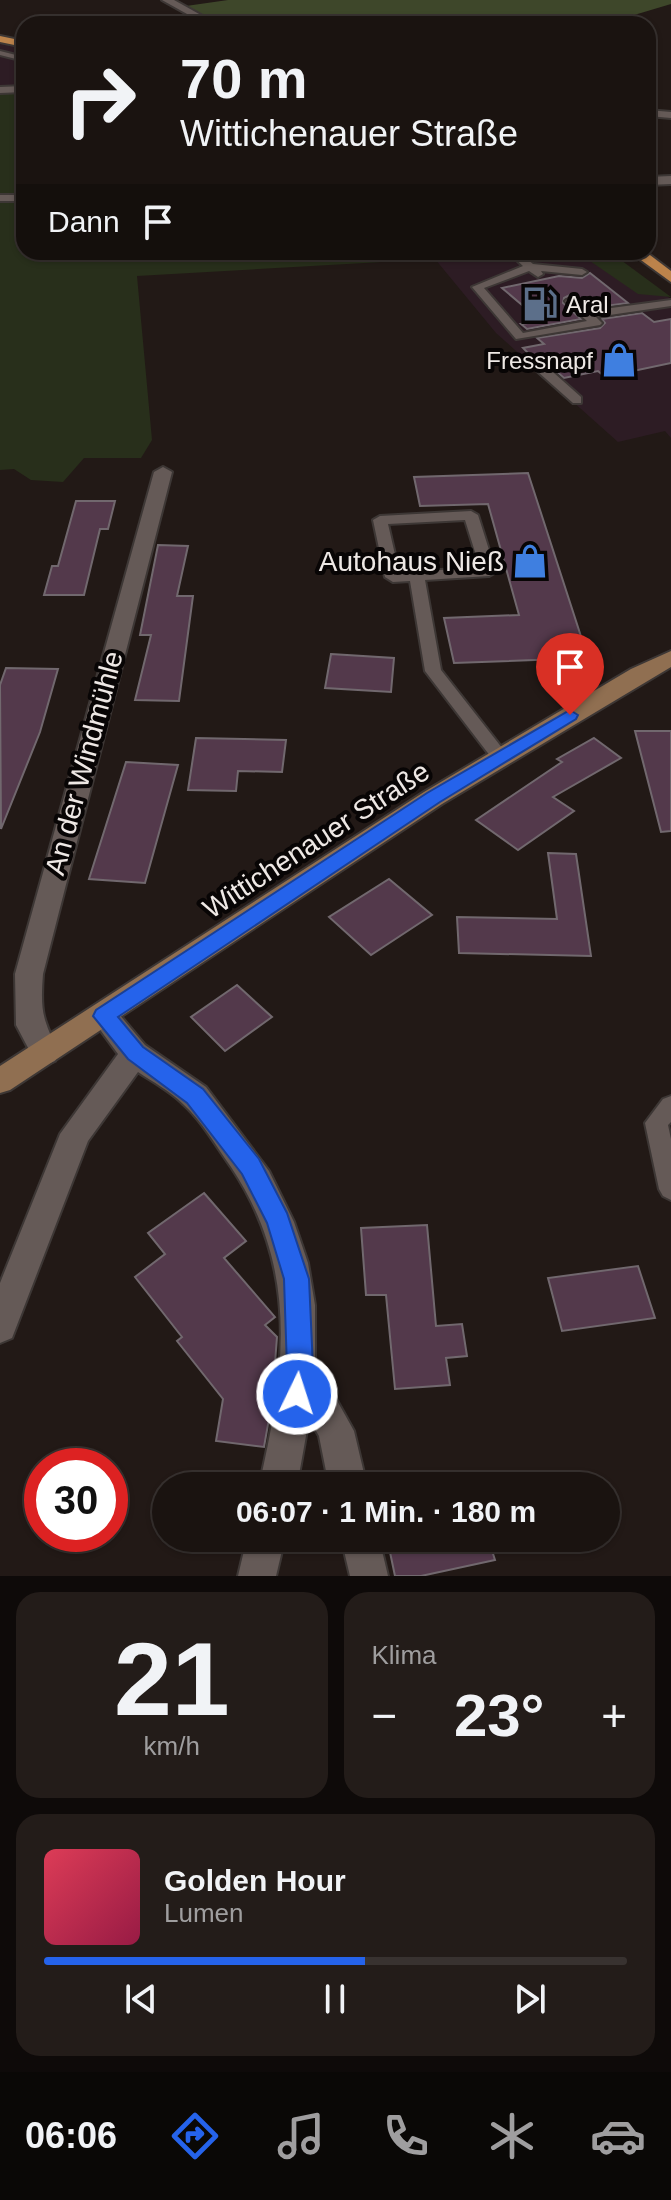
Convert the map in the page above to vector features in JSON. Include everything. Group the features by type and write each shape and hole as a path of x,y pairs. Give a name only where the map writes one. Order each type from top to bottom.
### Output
{"main road":[{"path":"647,260 671,278"},
{"name":"Wittichenauer Straße","path":"0,1081 500,757 671,658"}],"street":[{"path":"167,0 197,16"},
{"name":"An der Windmühle","path":"45,1053 30,1031 26,1016 29,974 163,472"},
{"path":"104,1016 135,1053 195,1096 251,1167 278,1221 296,1279 300,1368 281,1472"},
{"path":"0,1326 75,1134 135,1053"},
{"path":"300,1368 336,1431 345,1472"},
{"path":"257,1576 263,1552"},
{"path":"363,1552 369,1576"}],"lane":[{"path":"522,260 543,279"},
{"path":"530,267 563,275"},
{"path":"571,301 596,323 520,337 477,287 530,267 582,272"},
{"path":"611,294 629,308"},
{"path":"592,298 609,311"},
{"path":"587,315 671,303"},
{"path":"532,360 577,400"},
{"path":"471,515 489,572 417,576 393,577 380,520 471,515"},
{"path":"417,576 433,671 500,757"},
{"path":"671,1106 656,1123 671,1189"}],"shaded area":[{"path":"0,40 16,43 16,89 0,90"},
{"path":"436,260 616,260 671,299 671,438 665,431 618,442 496,333"}],"green space":[{"path":"228,0 671,0 671,4 631,16 196,16 179,7"},
{"path":"16,89 16,260 417,260 137,276 152,440 141,458 84,458 63,482 31,480 14,469 0,470 0,90"},
{"path":"529,260 621,260 671,297 638,294 590,261"}],"building":[{"path":"590,273 628,303 590,308 570,295 564,298 563,303 581,319 527,329 521,324 541,321 502,288 559,276 582,278"},
{"path":"642,313 654,322 671,319 671,363 605,377 598,371 564,378 538,355 529,354 523,348 544,344 537,338 600,328 605,323 602,319"},
{"name":"Autohaus Nieß","path":"528,473 588,658 454,663 444,618 519,615 488,504 420,506 414,477"},
{"path":"76,501 115,501 108,529 100,529 84,595 44,595 52,566 58,566"},
{"path":"158,545 188,546 177,596 193,596 179,701 135,700 151,635 140,635"},
{"path":"331,654 394,658 391,692 325,688"},
{"path":"6,668 58,669 40,732 1,829 0,685"},
{"path":"635,731 671,731 671,831 661,832"},
{"path":"196,738 286,740 282,772 238,771 236,791 188,790"},
{"path":"594,738 621,758 553,797 574,811 518,850 476,820 562,762 557,759"},
{"path":"126,762 178,765 145,883 89,879"},
{"path":"548,853 576,854 591,956 459,953 457,917 557,919"},
{"path":"389,879 432,915 371,955 329,917"},
{"path":"237,985 272,1017 225,1051 191,1017"},
{"path":"204,1193 246,1241 224,1258 275,1317 265,1325 277,1337 272,1402 264,1447 216,1441 223,1399 177,1341 182,1337 135,1277 165,1254 148,1233"},
{"path":"427,1225 436,1326 462,1324 467,1356 446,1358 450,1385 395,1389 386,1295 366,1295 361,1228"},
{"path":"638,1266 655,1318 562,1331 548,1278"},
{"path":"390,1552 492,1552 495,1560 421,1576 395,1576"}],"place":[{"name":"Aral","path":"540,304"},
{"name":"Fressnapf","path":"619,360"},
{"name":"Autohaus Nieß","path":"530,561"}],"route":[{"path":"297,1394 300,1368 296,1279 278,1221 251,1167 195,1096 135,1053 104,1016 433,798 570,715"}]}
